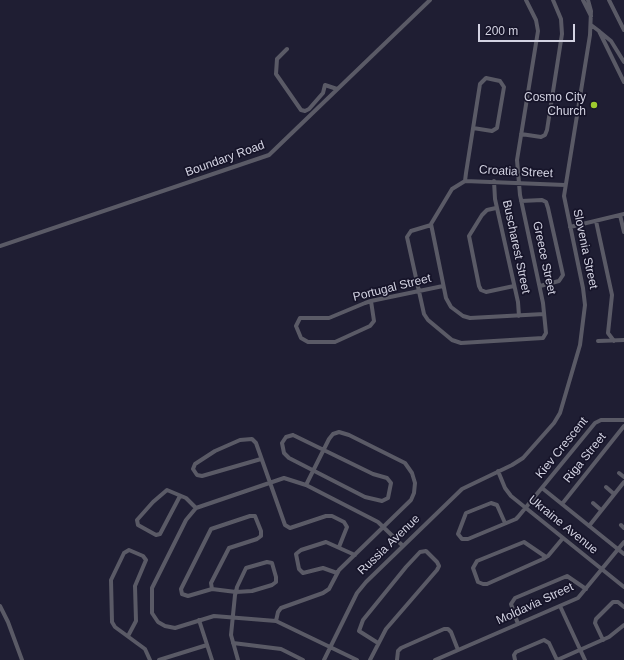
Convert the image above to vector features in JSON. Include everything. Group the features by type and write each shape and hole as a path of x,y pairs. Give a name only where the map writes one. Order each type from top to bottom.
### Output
{"street":[{"name":"Boundary Road","path":"0,246 265,157 275,150 336,89 430,0"},
{"name":"Greece Street","path":"419,291 426,318 456,342 463,343 543,338 546,333 540,286 521,202 517,158 538,31 536,20 526,0"},
{"path":"521,134 541,137 545,135 547,130 562,34 562,19 553,0"},
{"path":"583,0 591,16"},
{"name":"Slovenia Street","path":"498,471 523,458 554,423 560,411 580,343 585,300 564,199 565,185 589,46 591,16 588,0"},
{"path":"609,0 624,30"},
{"path":"591,25 611,41 624,62"},
{"path":"599,31 624,82"},
{"path":"287,49 277,59 276,74 301,110 305,111 309,109 323,94 325,85 336,89"},
{"path":"465,181 473,128 481,82 487,78 500,81 504,87 497,128 492,131 473,128"},
{"name":"Croatia Street","path":"431,225 434,217 452,189 465,181 565,185"},
{"name":"Buscharest Street","path":"494,181 496,208 514,286 519,316"},
{"path":"521,202 542,200 546,202 548,208 563,275 559,282 540,286"},
{"path":"496,208 483,214 469,236 479,286 481,290 486,292 514,286"},
{"path":"570,227 622,215 624,232"},
{"path":"596,221 612,295 608,333 614,341"},
{"path":"419,291 408,236 412,230 431,225 443,286 448,303 465,317 544,314"},
{"name":"Portugal Street","path":"371,301 374,319 373,324 334,342 308,342 302,340 296,326 299,319 329,318 371,301 443,286"},
{"path":"598,341 624,340"},
{"name":"Kiev Crescent","path":"505,523 497,505 491,503 466,513 458,534 462,539 468,540 505,523 518,517 595,423 601,420 624,420"},
{"name":"Riga Street","path":"562,504 624,426"},
{"path":"276,621 278,612 281,608 326,592 337,573 407,504 413,496 415,484 410,468 402,462 342,432 333,434 311,470 306,485"},
{"path":"287,436 295,436 324,449 369,472 388,478 391,483 388,498 383,501 370,499 311,470 286,456 282,445 283,440 287,436"},
{"path":"261,459 204,476 197,475 193,469 194,465 212,452 246,439 251,439 255,442 284,522 288,527 293,527 328,516 345,523 347,531 339,547"},
{"name":"Ukraine Avenue","path":"498,471 508,493 624,587"},
{"name":"Russia Avenue","path":"324,660 360,589 462,489 498,471"},
{"path":"619,473 624,477"},
{"path":"356,660 276,621 214,616 175,628 168,627 156,619 151,605 152,590 156,579 187,517 196,508 270,482 287,478 306,485 375,520 403,546"},
{"path":"589,526 624,482"},
{"path":"542,488 624,554"},
{"path":"606,488 614,494"},
{"path":"180,496 160,534 154,534 138,525 138,520 165,490 171,490 189,500 196,508"},
{"path":"594,503 601,510"},
{"path":"212,589 211,582 229,548 257,539 261,536 261,531 254,516 209,530 180,589 182,594 188,596 212,589 236,592 252,591 274,584 276,579 272,564 267,562 246,568 238,582 236,592 231,635 238,660"},
{"path":"546,557 524,542 477,562 473,568 478,582 485,584 546,557 563,538"},
{"path":"337,573 324,568 303,573 299,569 295,556 298,551 324,542 330,542 355,555"},
{"name":"Moldavia Street","path":"435,660 578,598 624,542"},
{"path":"128,636 136,621 135,586 146,560 143,556 129,550 124,553 110,584 112,624 145,649 150,660"},
{"path":"370,660 378,643 391,623 437,570 439,566 437,562 426,551 420,552 406,567 363,620 359,632 378,643"},
{"path":"518,624 510,604 515,598 566,576 571,577 586,589"},
{"path":"602,640 595,623 596,619 613,602 618,602 624,607"},
{"path":"0,606 22,660"},
{"path":"560,606 585,660"},
{"path":"199,620 212,660"},
{"path":"515,660 514,655 516,652 544,640 549,643 557,660 611,636 624,625"},
{"path":"397,660 398,651 401,648 444,629 448,629 451,632 458,650"},
{"path":"233,643 281,649 302,660"},
{"path":"159,660 207,645"}],"place":[{"name":"Cosmo City Church","path":"594,105"}]}
